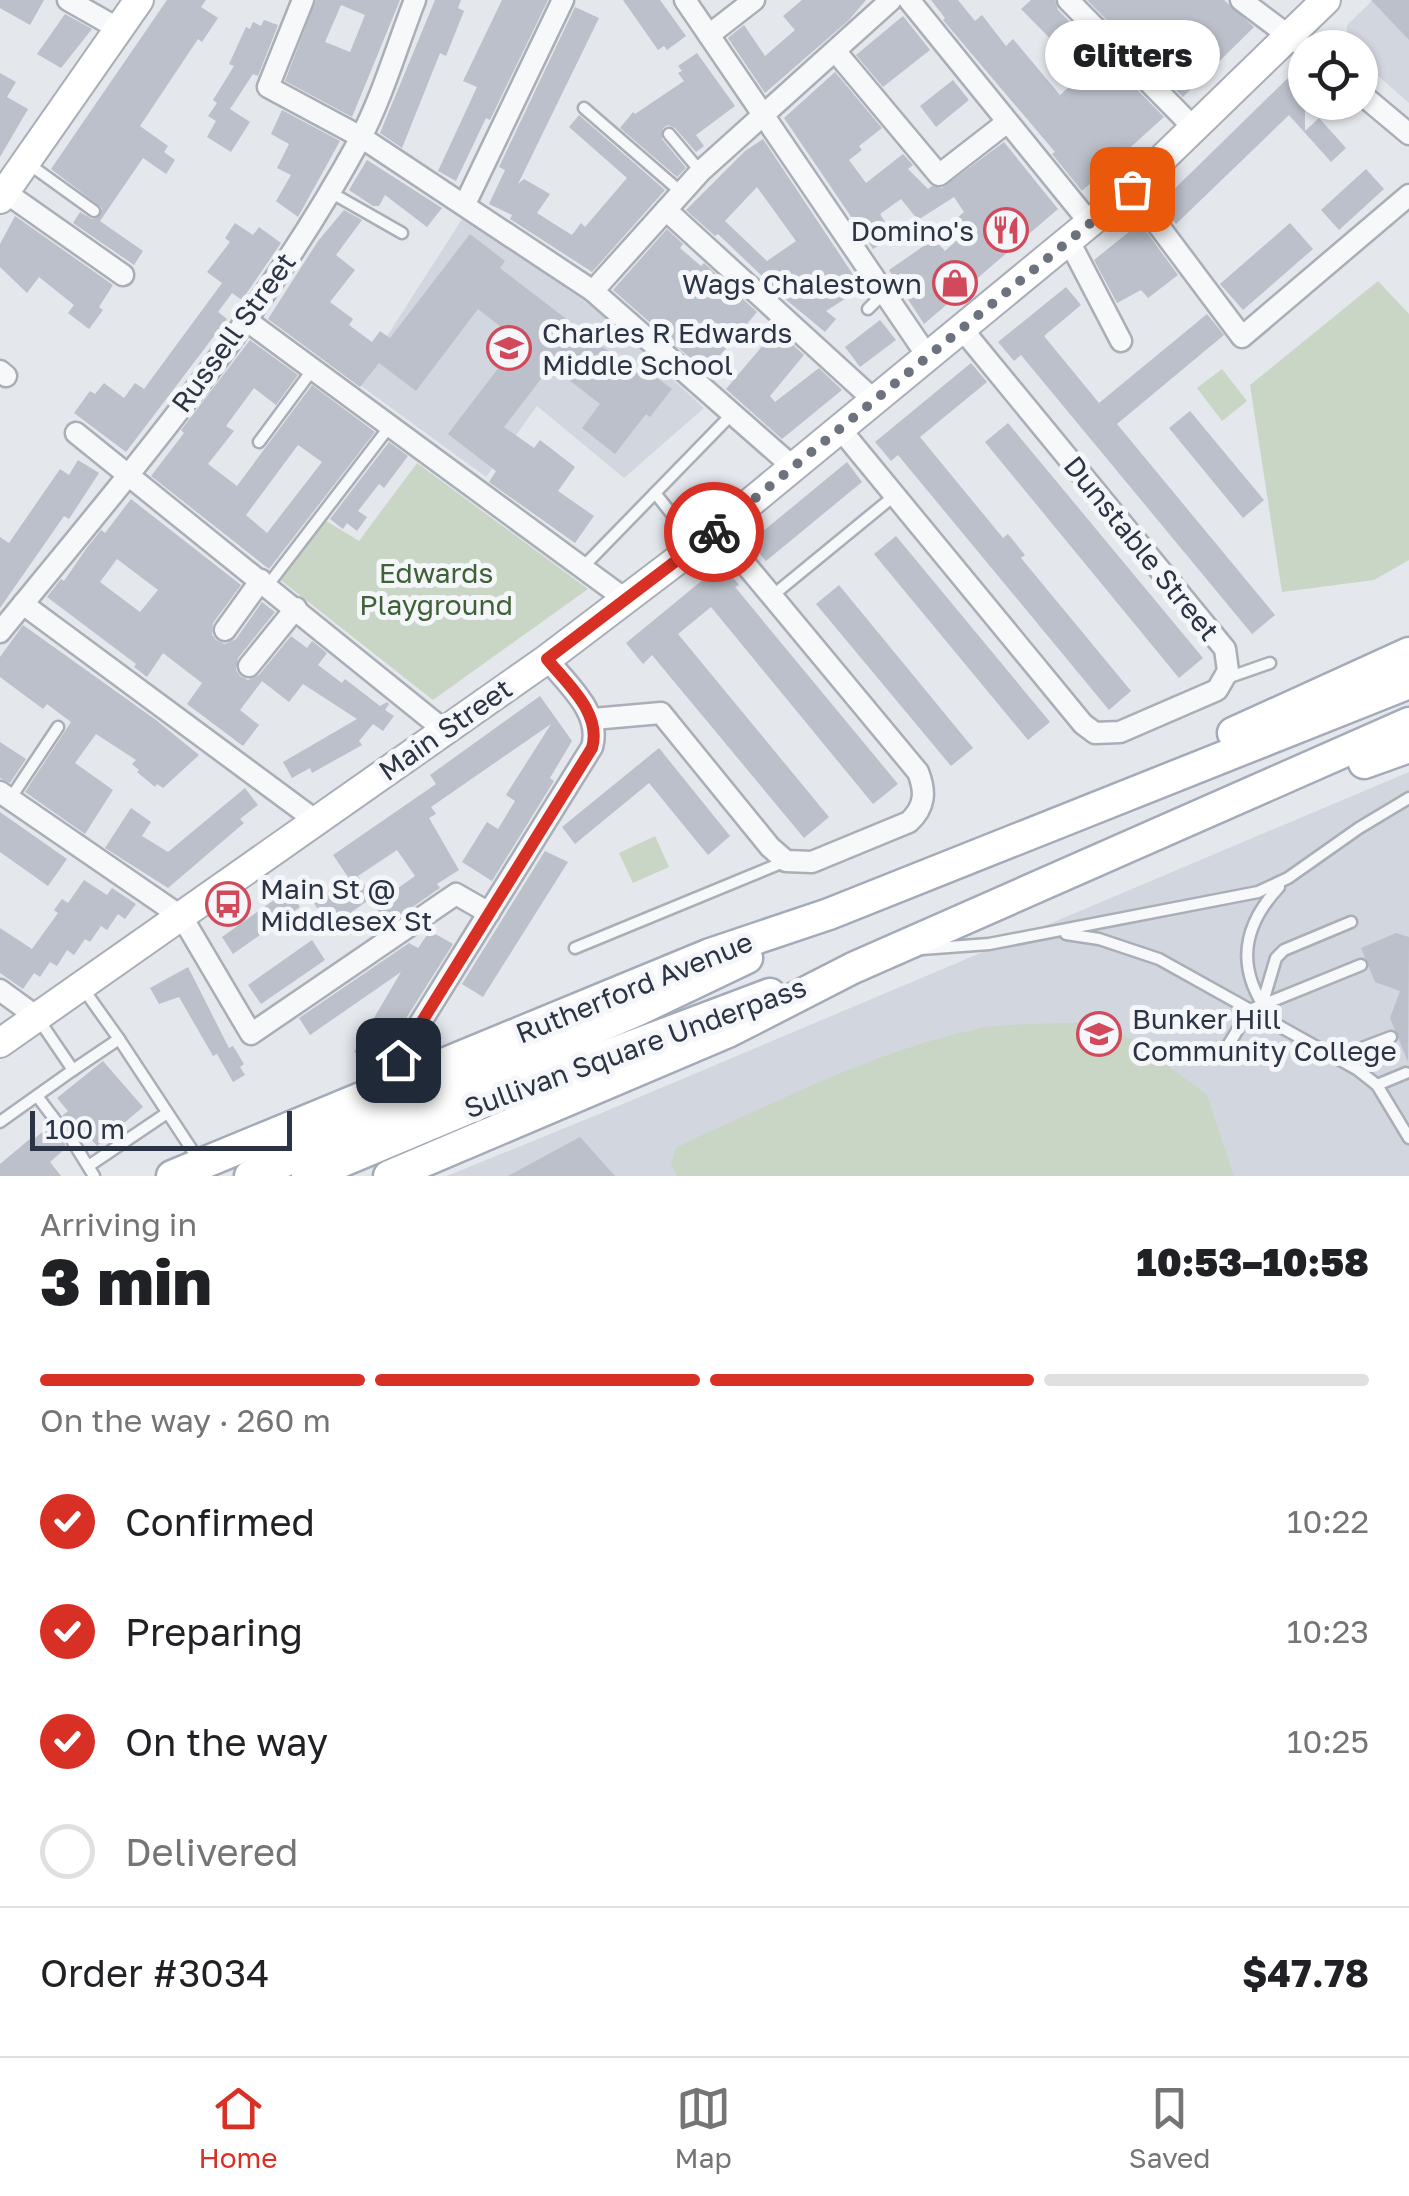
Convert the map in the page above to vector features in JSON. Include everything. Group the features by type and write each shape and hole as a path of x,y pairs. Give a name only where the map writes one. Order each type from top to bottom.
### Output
{"main road":[{"path":"3,196 139,0"},
{"name":"Main Street","path":"1305,30 1326,0"},
{"name":"Main Street","path":"0,1044 547,659 707,537 1132,189 1194,128 1288,50"},
{"path":"1098,805 1251,724 1409,652"},
{"path":"1098,805 1409,683"},
{"path":"389,1176 438,1166 728,1032 853,968 1409,723"},
{"path":"1131,847 1409,747"},
{"name":"Rutherford Avenue","path":"172,1176 710,954 829,914 1098,805"},
{"name":"Sullivan Square Underpass","path":"250,1176 636,1011 724,971 829,914"},
{"name":"Sullivan Square Underpass","path":"307,1176 615,1051 746,1002 853,968"}],"street":[{"path":"68,0 119,29"},
{"path":"303,0 268,87 361,138 466,204 593,292 794,468"},
{"name":"Russell Street","path":"0,632 246,320 361,138 415,0"},
{"path":"466,204 563,0"},
{"path":"684,0 928,357"},
{"path":"709,35 754,0"},
{"path":"593,292 701,171 891,0"},
{"path":"909,0 1006,123 1079,232 1122,341"},
{"path":"1068,0 1194,128"},
{"path":"1241,0 1288,35"},
{"path":"836,52 939,174 1006,123"},
{"path":"1378,108 1409,134"},
{"path":"1132,189 1242,337 1409,195"},
{"path":"3,196 123,276"},
{"path":"666,210 824,348 875,402"},
{"path":"246,320 625,599"},
{"name":"Dunstable Street","path":"841,430 1083,724 1096,733 1120,732 1217,690 1226,679 1229,664 1225,649 962,329"},
{"path":"76,434 444,730"},
{"path":"593,719 662,713 770,847 786,860 812,862 909,822 920,812 924,791 918,772 772,597 707,537"},
{"path":"225,630 264,582"},
{"path":"23,604 314,820"},
{"path":"249,666 296,608"},
{"path":"380,1089 592,748 596,734 593,719 547,659"},
{"path":"5,795 182,917 251,1034 456,894 489,913"},
{"path":"0,990 37,1017"}],"lane":[{"path":"584,108 681,192"},
{"path":"669,134 701,171"},
{"path":"26,162 94,211"},
{"path":"330,192 402,233"},
{"path":"868,308 884,293"},
{"path":"259,442 313,369"},
{"path":"582,567 732,414"},
{"path":"264,582 390,426"},
{"path":"654,493 707,537"},
{"path":"772,597 895,495"},
{"path":"1226,679 1270,663"},
{"path":"5,795 58,727"},
{"path":"891,952 973,946 1267,889 1409,798"},
{"path":"575,948 786,860"},
{"path":"1280,1027 1262,1005 1249,976 1246,945 1260,909 1288,878"},
{"path":"1262,1005 1276,958 1284,950 1351,922"},
{"path":"1050,933 1098,939 1144,952 1336,1058 1377,1084 1409,1138"},
{"path":"1228,1047 1250,1010 1361,964"},
{"path":"82,986 201,1164"},
{"path":"37,1017 73,1070"},
{"path":"1336,1058 1391,1037"},
{"path":"0,1122 119,1039"},
{"path":"1377,1084 1406,1073"},
{"path":"37,1096 56,1121"},
{"path":"72,1142 92,1170 167,1112"}],"shaded area":[{"path":"1373,0 1409,0 1409,103 1378,76 1378,30 1347,30 1347,25"},
{"name":"Charles R Edwards Middle School","path":"464,216 601,313 704,408 624,478 537,406 486,477 357,383"},
{"name":"Bunker Hill Community College","path":"1409,772 1409,1176 447,1176 604,1112"}],"green space":[{"path":"1378,281 1409,314 1409,560 1374,580 1282,592 1250,385"},
{"path":"1222,369 1247,401 1222,421 1197,388"},
{"name":"Edwards Playground","path":"417,463 588,589 433,700 278,578 323,519 359,541"},
{"path":"655,836 669,867 633,883 619,853"},
{"path":"1077,1023 1116,1031 1135,1041 1207,1095 1234,1176 677,1176 671,1163 676,1148 696,1138 905,1049 989,1027"}],"building":[{"path":"0,0 44,0 30,25 0,8"},
{"path":"167,0 206,0 201,7 218,18 202,42 198,39 140,126 168,146 164,152 175,160 166,174 143,158 100,221 143,251 134,265 73,223 80,212 98,218 102,208 51,169"},
{"path":"316,0 400,0 352,117 285,81","holes":["341,5 365,15 350,52 325,42"]},
{"path":"435,0 461,0 458,8 464,11 446,56 440,53 402,148 380,133"},
{"path":"502,0 548,0 456,181 438,171 477,87 463,81"},
{"path":"623,0 660,0 686,36 667,50 664,46 658,50"},
{"path":"802,0 866,0 849,20 765,93 728,38 744,25 765,56 795,30 783,16"},
{"path":"931,0 958,0 975,21 982,15 1006,46 1013,39 1060,95 1084,73 1021,9 1031,0 1055,0 1058,10 1164,117 1082,191 1052,154 1055,152 943,20"},
{"path":"1087,0 1224,0 1254,27 1183,97"},
{"path":"1371,0 1409,0 1409,40"},
{"path":"575,7 599,18 518,184 524,179 550,194 537,213 572,235 581,223 585,227 627,178 569,127 579,115 665,190 592,272 510,219 512,215 489,204 505,170 499,167"},
{"path":"65,14 92,29 61,68 37,54"},
{"path":"903,16 930,50 883,87 856,55"},
{"path":"264,20 278,25 258,76 253,74 230,109 250,122 231,152 207,137 216,121 208,116 234,66 229,64 246,27 250,29 253,22 261,26"},
{"path":"697,53 735,106 696,135 704,146 696,152 675,128 663,128 662,139 686,168 677,177 620,128 633,112 684,81 678,66"},
{"path":"835,72 882,128 859,146 862,150 849,160 866,183 903,154 913,165 908,169 928,189 942,188 1004,142 1058,209 924,324 889,270 934,239 945,251 966,232 957,218 964,212 954,197 918,220 901,199 880,214 894,236 873,249 784,118"},
{"path":"0,73 16,82 7,97 28,109 0,157"},
{"path":"1288,78 1288,116 1176,224 1159,204"},
{"path":"953,80 969,100 936,127 920,106"},
{"path":"282,110 340,141 298,217 276,201 291,175 277,168 289,144 271,134"},
{"path":"1293,120 1305,120 1305,131 1321,120 1346,148 1331,162"},
{"path":"763,139 862,288 826,311 836,319 825,332 760,278 718,234 715,236 686,210 745,151","holes":["757,187 796,241 767,261 725,221"]},
{"path":"367,160 442,208 427,227 385,195 379,206 373,206 349,190"},
{"path":"1366,169 1384,189 1339,230 1321,210"},
{"path":"344,210 362,220 336,255 355,270 330,302 353,319 349,325 372,342 380,331 390,338 470,234 505,261 500,268 637,373 641,366 672,389 650,417 646,414 615,454 582,428 600,404 551,366 504,427 534,448 540,440 575,467 558,491 594,516 575,543 489,482 496,471 448,434 519,341 478,309 416,391 379,363 360,387 268,319 318,241"},
{"path":"15,216 113,285 99,307 103,310 89,329 68,313 74,305 39,277 27,293 0,267 0,244"},
{"path":"235,223 253,235 259,227 281,243 242,300 232,293 218,312 227,319 126,452 74,413 90,391 95,394 104,383 124,398 135,383 144,389 222,283 207,272 230,242 225,238"},
{"path":"1140,223 1178,275 1148,298 1141,290 1117,303 1094,260"},
{"path":"1290,223 1313,249 1243,310 1220,284"},
{"path":"667,229 683,244 680,248 701,266 704,263 757,312 706,372 613,290"},
{"path":"1066,287 1081,305 1044,336 1099,403 1207,314 1224,335 1117,424 1275,615 1252,634 1021,355 1014,361 998,342"},
{"path":"880,320 896,340 860,367 845,347"},
{"path":"774,332 779,332 804,355 770,396 775,402 819,368 842,390 782,439 726,389"},
{"path":"250,340 298,375 276,405 254,388 226,426 234,431 208,464 237,486 312,385 375,432 269,569 151,476 184,433 181,430","holes":["298,445 322,462 267,533 246,515"]},
{"path":"971,363 987,382 920,437 1003,538 1008,534 1025,555 1021,558 1131,691 1109,710 898,455 891,461 875,442"},
{"path":"1190,411 1264,500 1243,518 1169,428"},
{"path":"1008,423 1203,658 1179,678 985,442"},
{"path":"389,442 408,456 384,488 379,484 358,511 367,517 357,531 347,523 343,529 330,519"},
{"path":"78,460 99,473 69,519 64,516 0,608 0,537 9,543 60,469 69,475"},
{"path":"847,462 862,482 766,561 750,542"},
{"path":"131,499 241,585 213,623 212,635 216,640 225,644 236,639 262,602 275,612 238,658 236,670 240,676 248,680 259,675 291,636 307,648 312,641 327,653 318,665 342,683 345,679 380,706 387,702 385,710 394,716 383,731 373,724 359,741 362,745 312,773 310,768 292,778 283,762 357,719 303,684 289,702 262,681 240,710 259,725 243,746 187,704 202,683 163,653 147,677 134,667 136,664 47,597 61,579 64,581 101,530 105,533","holes":["117,559 158,590 140,612 100,582"]},
{"path":"896,536 1050,722 1028,740 874,554"},
{"path":"722,564 739,585 735,587 898,784 873,804 711,607 678,634 829,817 804,838 652,655 643,664 626,643"},
{"path":"839,585 973,748 951,766 816,604"},
{"path":"23,625 199,755 163,788 157,784 155,787 137,772 132,764 136,760 96,734 75,763 113,790 85,834 25,792 71,722 47,704 43,709 0,677 0,657"},
{"path":"540,696 572,741 550,778 554,781 492,881 462,862 487,822 498,829 515,801 506,795 551,724 431,807 436,814 429,818 459,870 437,884 440,888 388,924 374,905 415,876 397,850 358,876 373,897 330,927 313,902 348,877 333,855 436,784 430,775"},
{"path":"0,742 26,759 10,783 0,778"},
{"path":"659,748 730,836 708,855 649,783 575,844 562,827"},
{"path":"245,788 258,805 240,819 244,823 168,888 105,848 131,808 151,822 142,836 168,852"},
{"path":"0,812 67,859 48,886 0,852"},
{"path":"545,851 568,862 483,997 462,984"},
{"path":"84,880 107,895 112,888 136,904 125,919 118,914 107,930 101,926 90,942 85,939 74,955 67,950 57,966 50,962 40,977 34,973 23,989 0,973 0,928 32,949 58,913 54,910 62,899 68,903"},
{"path":"288,890 300,907 233,954 222,937"},
{"path":"430,931 453,944 376,1066 354,1052 401,972 310,1035 299,1018 409,943 418,948"},
{"name":"Bunker Hill Community College","path":"1396,933 1409,937 1408,1062 1390,1018 1400,991 1375,982 1361,948"},
{"path":"312,940 325,960 261,1004 248,985"},
{"path":"188,967 229,1048 233,1046 244,1064 240,1067 245,1075 233,1082 179,997 159,1004 150,988"},
{"path":"103,1061 143,1107 97,1146 85,1132 68,1135 64,1141 66,1148 50,1162 61,1176 0,1176 0,1164 31,1138 49,1126 56,1130 62,1127 63,1115 68,1111 57,1098"},
{"path":"580,1137 615,1176 508,1176"}],"way so far":[{"path":"714,532 1132,189"}],"place":[{"name":"Glitters","path":"1132,189"},
{"name":"Domino's","path":"1006,230"},
{"name":"Wags Chalestown","path":"955,283"},
{"name":"Charles R Edwards Middle School","path":"509,348"},
{"name":"Main St @ Middlesex St","path":"228,904"},
{"name":"Bunker Hill Community College","path":"1099,1034"}],"route":[{"path":"398,1060 592,748 596,734 593,719 547,659 714,532"}]}
